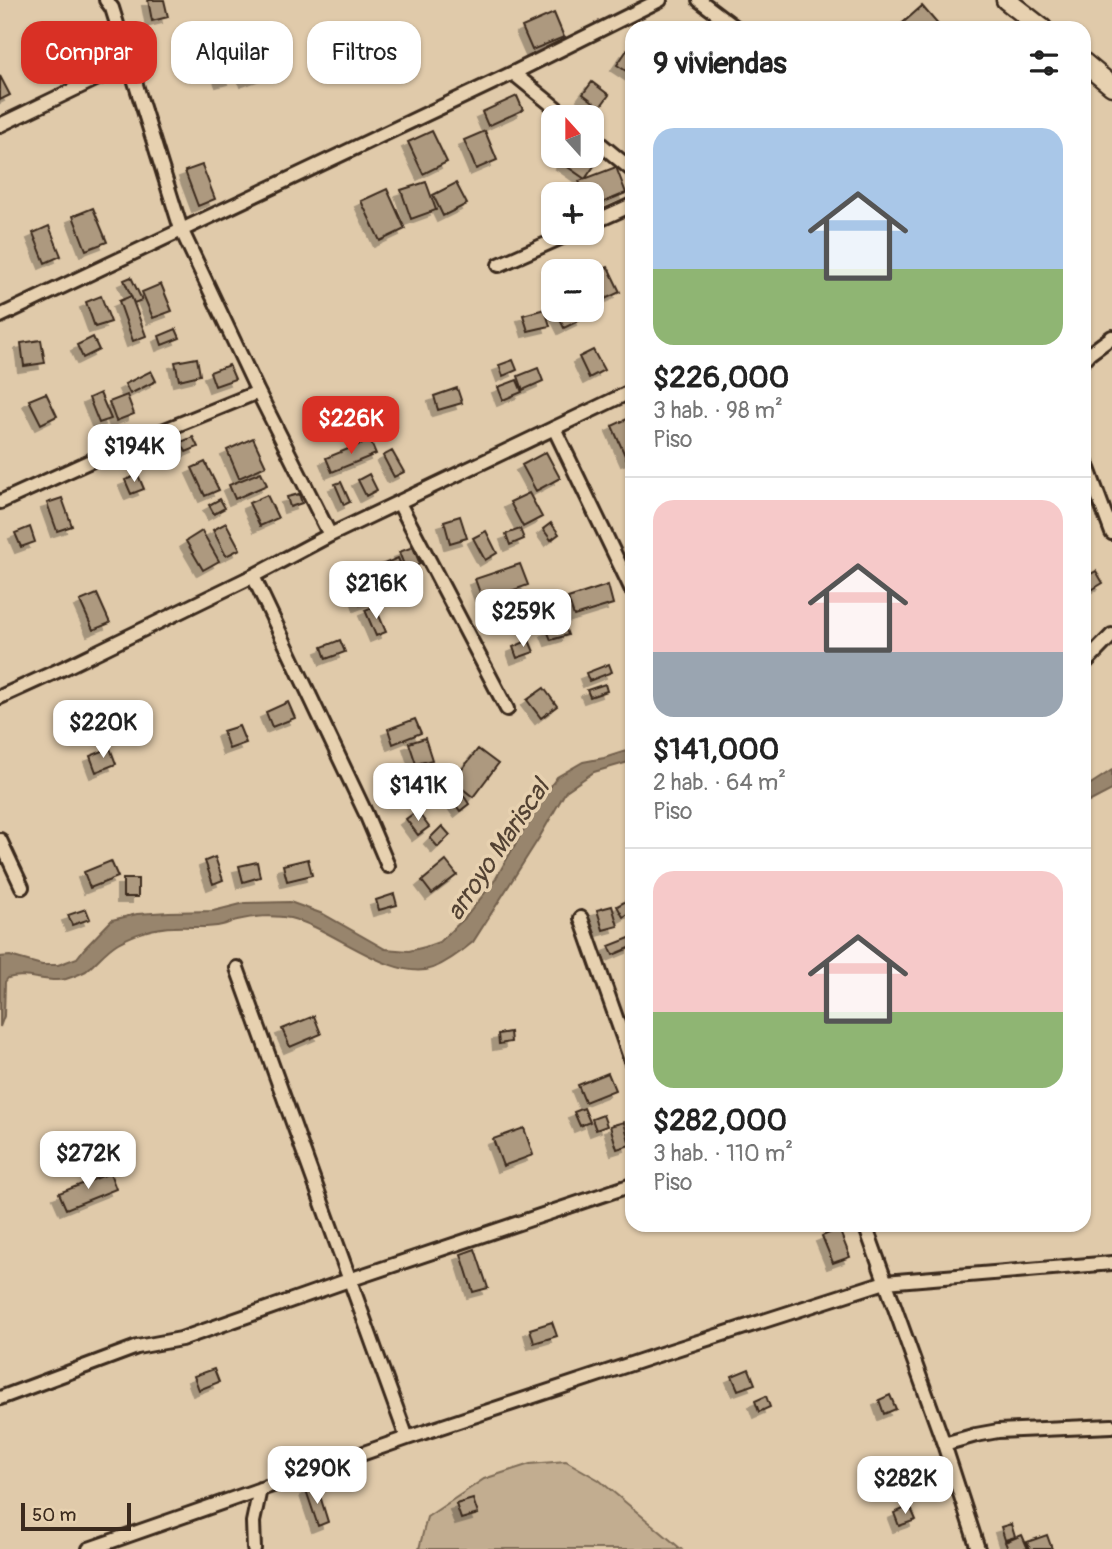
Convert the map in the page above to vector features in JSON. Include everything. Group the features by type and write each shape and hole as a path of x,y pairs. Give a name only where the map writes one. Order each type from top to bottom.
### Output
{"main road":[{"path":"1006,0 1033,21"},
{"path":"1091,69 1112,86"}],"street":[{"path":"106,0 116,21"},
{"path":"0,316 513,74 660,0"},
{"path":"699,0 727,21"},
{"path":"513,74 552,105"},
{"path":"0,125 85,84"},
{"path":"136,84 181,229 258,392 330,535"},
{"path":"604,147 625,164"},
{"path":"604,218 625,208"},
{"path":"499,265 544,245"},
{"path":"1091,353 1112,337"},
{"path":"0,502 106,454 258,392"},
{"path":"0,697 625,394"},
{"path":"554,428 625,575"},
{"path":"1091,477 1112,533"},
{"path":"399,503 507,709"},
{"path":"253,576 388,866"},
{"path":"1091,657 1112,635"},
{"path":"0,841 22,887"},
{"path":"581,918 625,1043"},
{"path":"237,968 407,1438"},
{"path":"0,1398 137,1348 174,1341 625,1187"},
{"path":"867,1232 944,1444 978,1549"},
{"path":"89,1549 407,1438 885,1282 1112,1263"},
{"path":"944,1444 976,1434 998,1431 1112,1426"},
{"path":"254,1549 253,1522 260,1489"}],"shaded area":[{"path":"625,751 625,763 594,772 566,791 473,942 439,966 417,971 400,968 306,923 284,917 235,920 210,927 160,928 118,943 86,971 66,979 23,976 8,978 5,982 4,1016 0,1027 0,957 10,956 42,965 58,965 77,958 112,920 137,914 213,911 245,903 290,902 323,914 385,949 409,951 439,942 465,918 495,880 534,811 557,777 583,762"},
{"path":"1112,770 1112,790 1091,801 1091,784"},
{"path":"566,1461 599,1480 681,1549 419,1549 427,1517 484,1479 530,1464"}],"building":[{"path":"148,0 164,0 168,17 152,21"},
{"path":"922,6 935,21 905,21"},
{"path":"554,13 564,37 532,50 522,27"},
{"path":"625,53 625,70 617,65"},
{"path":"0,76 10,95 0,100"},
{"path":"592,82 609,95 602,105 597,105 583,94"},
{"path":"517,96 523,110 488,126 482,112"},
{"path":"432,131 447,162 423,174 408,142"},
{"path":"485,131 497,160 476,169 464,140"},
{"path":"202,165 215,199 198,206 185,171"},
{"path":"616,167 625,193 604,202 604,182 579,182"},
{"path":"569,168 593,168 585,179"},
{"path":"426,182 436,210 411,219 401,190"},
{"path":"456,183 467,204 443,216 433,195"},
{"path":"387,189 405,229 380,241 361,201"},
{"path":"93,208 107,242 86,250 73,216"},
{"path":"49,226 61,256 45,263 33,233"},
{"path":"608,267 620,292 604,299 604,269"},
{"path":"131,277 142,300 134,303 124,280"},
{"path":"161,284 172,311 153,318 142,292"},
{"path":"101,296 111,322 95,327 86,302"},
{"path":"131,296 146,336 133,341 119,301"},
{"path":"541,310 541,322 549,322 550,326 528,331 523,315"},
{"path":"561,322 576,322 564,328"},
{"path":"176,329 180,338 162,345 159,336"},
{"path":"93,337 99,350 83,358 77,345"},
{"path":"41,340 45,363 24,366 21,343"},
{"path":"593,350 604,370 589,378 579,357"},
{"path":"197,358 200,375 179,380 175,362"},
{"path":"513,360 517,370 503,376 499,365"},
{"path":"229,365 235,379 215,386 210,372"},
{"path":"538,368 543,381 523,390 518,376"},
{"path":"151,371 156,381 130,394 125,384"},
{"path":"517,380 522,392 503,400 498,387"},
{"path":"457,388 462,403 438,410 434,396"},
{"path":"46,393 57,416 41,424 29,400"},
{"path":"100,393 111,419 99,423 89,398"},
{"path":"127,395 134,414 116,421 109,402"},
{"path":"625,420 625,455 612,426"},
{"path":"193,437 198,447 186,452 181,442"},
{"path":"253,438 266,466 239,478 227,450"},
{"path":"370,440 376,454 332,472 326,458"},
{"path":"392,451 404,472 394,477 383,456"},
{"path":"546,452 560,478 536,491 522,465"},
{"path":"205,462 219,490 205,496 192,468"},
{"path":"261,472 267,485 235,499 229,485"},
{"path":"369,474 377,490 366,496 358,480"},
{"path":"138,475 144,489 131,494 125,480"},
{"path":"341,482 350,502 344,505 335,484"},
{"path":"529,493 542,517 523,527 510,502"},
{"path":"299,494 302,503 290,507 287,497"},
{"path":"267,495 278,518 260,526 249,503"},
{"path":"62,498 72,526 57,531 47,503"},
{"path":"220,499 225,508 214,514 209,505"},
{"path":"460,516 467,538 450,543 444,521"},
{"path":"226,523 240,549 226,556 213,530"},
{"path":"551,523 559,534 551,540 543,529"},
{"path":"30,527 35,542 21,547 15,533"},
{"path":"520,529 524,539 510,545 506,534"},
{"path":"202,531 219,561 203,570 186,541"},
{"path":"486,531 497,553 485,560 473,538"},
{"path":"413,547 420,564 406,570 399,552"},
{"path":"398,558 404,572 387,580 381,565"},
{"path":"520,564 528,585 483,601 475,579"},
{"path":"1096,571 1103,583 1091,590 1091,574"},
{"path":"372,578 378,598 360,605 354,585"},
{"path":"608,585 613,604 574,616 568,598"},
{"path":"97,594 110,623 93,630 80,601"},
{"path":"375,606 386,632 376,636 365,610"},
{"path":"564,624 568,635 551,640 547,630"},
{"path":"340,640 345,652 326,659 322,647"},
{"path":"529,640 534,652 517,658 513,647"},
{"path":"609,664 612,672 589,681 586,673"},
{"path":"605,684 607,691 590,697 587,690"},
{"path":"544,688 557,706 541,718 527,700"},
{"path":"288,702 295,718 272,727 266,712"},
{"path":"415,719 421,733 393,744 388,729"},
{"path":"239,726 246,743 229,749 223,731"},
{"path":"425,738 432,760 416,764 409,743"},
{"path":"110,748 116,764 96,772 90,756"},
{"path":"478,749 498,764 473,797 453,781"},
{"path":"458,787 469,804 460,811 448,794"},
{"path":"417,811 429,827 418,835 406,819"},
{"path":"442,826 450,835 438,847 430,838"},
{"path":"215,857 223,880 213,884 205,861"},
{"path":"308,859 312,875 287,881 283,865"},
{"path":"111,861 118,877 90,888 84,872"},
{"path":"446,861 457,875 432,894 422,881"},
{"path":"257,862 260,877 243,882 239,866"},
{"path":"123,879 138,879 138,897 123,897"},
{"path":"394,894 397,905 379,910 376,900"},
{"path":"625,902 625,916 623,917 617,906"},
{"path":"612,906 618,926 603,930 597,910"},
{"path":"86,909 90,919 72,925 68,915"},
{"path":"625,940 625,950 613,955 609,946"},
{"path":"314,1016 321,1034 290,1047 282,1029"},
{"path":"510,1032 511,1042 499,1044 498,1034"},
{"path":"608,1073 615,1090 585,1102 578,1085"},
{"path":"584,1108 590,1122 580,1126 574,1112"},
{"path":"603,1115 607,1126 596,1130 592,1119"},
{"path":"624,1122 625,1147 617,1149 610,1126"},
{"path":"524,1128 533,1155 503,1166 493,1139"},
{"path":"110,1173 116,1189 66,1209 59,1193"},
{"path":"840,1232 850,1257 833,1263 822,1236"},
{"path":"475,1249 488,1288 473,1292 461,1254"},
{"path":"552,1322 557,1336 534,1343 530,1329"},
{"path":"214,1369 219,1382 199,1390 194,1376"},
{"path":"749,1369 755,1384 738,1390 732,1376"},
{"path":"890,1395 896,1409 884,1414 879,1400"},
{"path":"766,1396 770,1407 759,1412 755,1401"},
{"path":"933,1474 939,1489 921,1496 915,1481"},
{"path":"317,1486 328,1522 318,1526 306,1490"},
{"path":"473,1499 478,1514 461,1519 456,1504"},
{"path":"910,1506 916,1520 899,1526 894,1513"},
{"path":"1011,1524 1015,1537 1005,1540 1001,1527"},
{"path":"1022,1535 1028,1549 1008,1549 1005,1542"},
{"path":"1047,1535 1052,1549 1030,1549 1027,1542"}],"water label":[{"name":"arroyo Mariscal","path":"498,850"}]}
